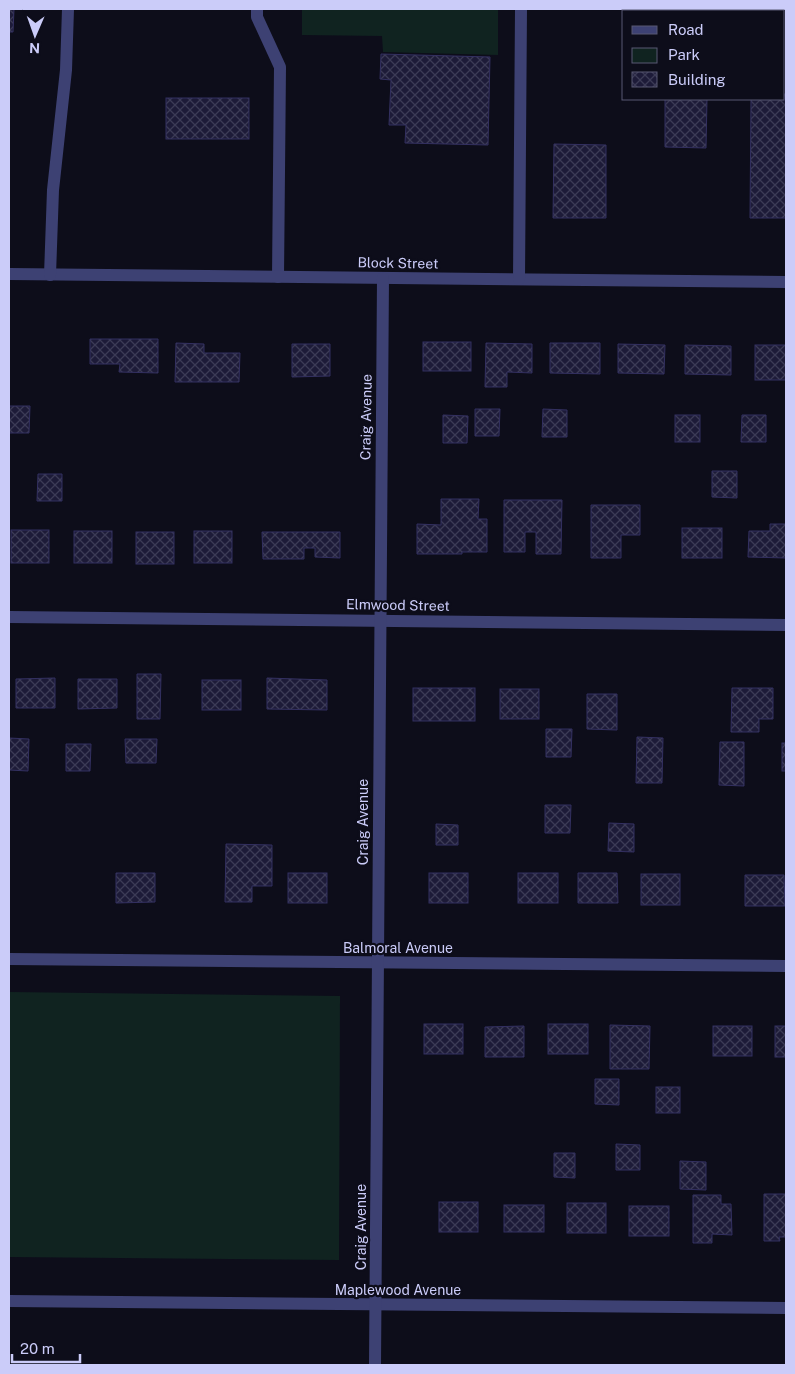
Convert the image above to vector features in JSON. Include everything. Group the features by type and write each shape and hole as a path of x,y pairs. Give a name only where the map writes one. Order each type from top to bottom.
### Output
{"street":[{"path":"50,275 53,190 66,70 68,9"},
{"path":"257,9 257,17 280,67 278,277"},
{"path":"519,280 521,9"},
{"name":"Block Street","path":"9,274 786,282"},
{"name":"Craig Avenue","path":"376,1365 379,620 383,278"},
{"name":"Elmwood Street","path":"9,617 786,625"},
{"name":"Balmoral Avenue","path":"9,959 786,966"},
{"name":"Maplewood Avenue","path":"9,1301 786,1308"}],"green space":[{"path":"302,9 498,9 498,55 383,52 382,36 302,35"},
{"path":"9,992 340,996 339,1260 9,1257"}],"building":[{"path":"9,9 14,9 13,32 9,32"},
{"path":"381,54 490,57 488,145 405,143 406,125 389,125 391,80 380,79"},
{"path":"786,94 786,218 750,218 751,100 785,100"},
{"path":"166,98 249,98 249,139 166,139"},
{"path":"665,100 707,100 706,148 665,147"},
{"path":"554,144 606,145 606,218 553,218"},
{"path":"90,339 158,339 158,373 119,372 120,364 90,364"},
{"path":"423,342 471,342 471,371 423,371"},
{"path":"176,343 204,344 204,353 240,353 239,382 175,382"},
{"path":"486,343 532,344 532,373 507,372 507,387 485,387"},
{"path":"550,343 600,343 600,374 550,373"},
{"path":"292,344 330,344 330,376 292,377"},
{"path":"618,344 665,345 664,374 618,373"},
{"path":"685,345 731,346 731,375 685,374"},
{"path":"755,345 786,345 786,380 755,380"},
{"path":"9,406 30,406 29,433 9,433"},
{"path":"475,409 500,409 499,436 475,436"},
{"path":"543,409 567,410 567,437 542,437"},
{"path":"443,415 468,416 467,443 443,443"},
{"path":"675,415 700,415 700,442 675,442"},
{"path":"742,415 766,415 766,442 741,442"},
{"path":"712,471 737,471 737,498 712,497"},
{"path":"38,474 62,474 62,501 37,501"},
{"path":"441,499 479,499 478,519 487,519 487,552 417,554 417,524 441,525"},
{"path":"504,500 562,500 561,554 536,554 536,532 525,532 525,552 504,552"},
{"path":"591,505 640,505 640,535 621,535 621,558 591,558"},
{"path":"770,524 786,524 786,558 748,557 749,531 770,531"},
{"path":"682,528 722,528 722,558 682,558"},
{"path":"11,530 49,530 49,563 11,563"},
{"path":"74,531 112,531 112,563 74,563"},
{"path":"194,531 232,531 232,563 194,563"},
{"path":"136,532 174,532 174,564 136,564"},
{"path":"262,532 340,532 340,558 315,557 315,548 304,548 304,559 263,559"},
{"path":"137,674 161,674 160,719 137,719"},
{"path":"55,678 55,708 16,708 16,679"},
{"path":"267,678 327,680 327,710 267,709"},
{"path":"78,679 117,679 117,708 78,709"},
{"path":"202,680 241,680 241,710 202,710"},
{"path":"413,688 475,688 475,721 413,721"},
{"path":"732,688 773,688 773,719 759,719 759,732 731,732"},
{"path":"500,689 539,689 539,719 500,719"},
{"path":"587,694 617,694 617,730 587,729"},
{"path":"546,729 572,729 571,757 546,757"},
{"path":"637,737 663,738 662,783 636,783"},
{"path":"9,738 29,739 28,771 9,770"},
{"path":"125,739 157,739 156,763 126,763"},
{"path":"720,742 744,742 744,786 719,785"},
{"path":"782,743 786,743 786,771 782,771"},
{"path":"66,744 91,744 90,771 66,771"},
{"path":"545,805 571,805 570,833 545,833"},
{"path":"609,823 634,824 634,852 608,851"},
{"path":"436,824 458,825 458,845 436,845"},
{"path":"226,844 272,845 272,886 252,886 252,902 225,902"},
{"path":"116,873 155,873 155,902 116,903"},
{"path":"288,873 327,873 327,903 288,903"},
{"path":"429,873 468,873 468,903 429,903"},
{"path":"518,873 558,873 558,903 518,903"},
{"path":"578,873 617,873 618,903 578,903"},
{"path":"641,874 680,874 680,905 641,905"},
{"path":"745,875 784,875 785,906 745,906"},
{"path":"424,1024 463,1024 463,1054 424,1054"},
{"path":"548,1024 588,1024 588,1054 548,1054"},
{"path":"610,1025 650,1026 649,1069 610,1069"},
{"path":"524,1026 524,1057 485,1057 485,1027"},
{"path":"713,1026 752,1026 752,1056 713,1056"},
{"path":"775,1026 786,1026 786,1057 775,1057"},
{"path":"595,1079 619,1079 619,1105 595,1104"},
{"path":"656,1087 680,1087 680,1113 656,1113"},
{"path":"616,1144 640,1145 640,1170 616,1170"},
{"path":"554,1153 575,1153 575,1178 554,1177"},
{"path":"680,1161 706,1162 706,1190 680,1189"},
{"path":"764,1194 786,1194 786,1237 779,1237 780,1241 764,1241"},
{"path":"693,1195 721,1195 721,1204 731,1204 732,1235 712,1234 712,1243 693,1243"},
{"path":"439,1202 478,1202 478,1232 439,1232"},
{"path":"567,1203 606,1203 606,1233 567,1233"},
{"path":"504,1205 544,1205 544,1232 504,1232"},
{"path":"629,1206 669,1206 669,1236 629,1236"}]}
